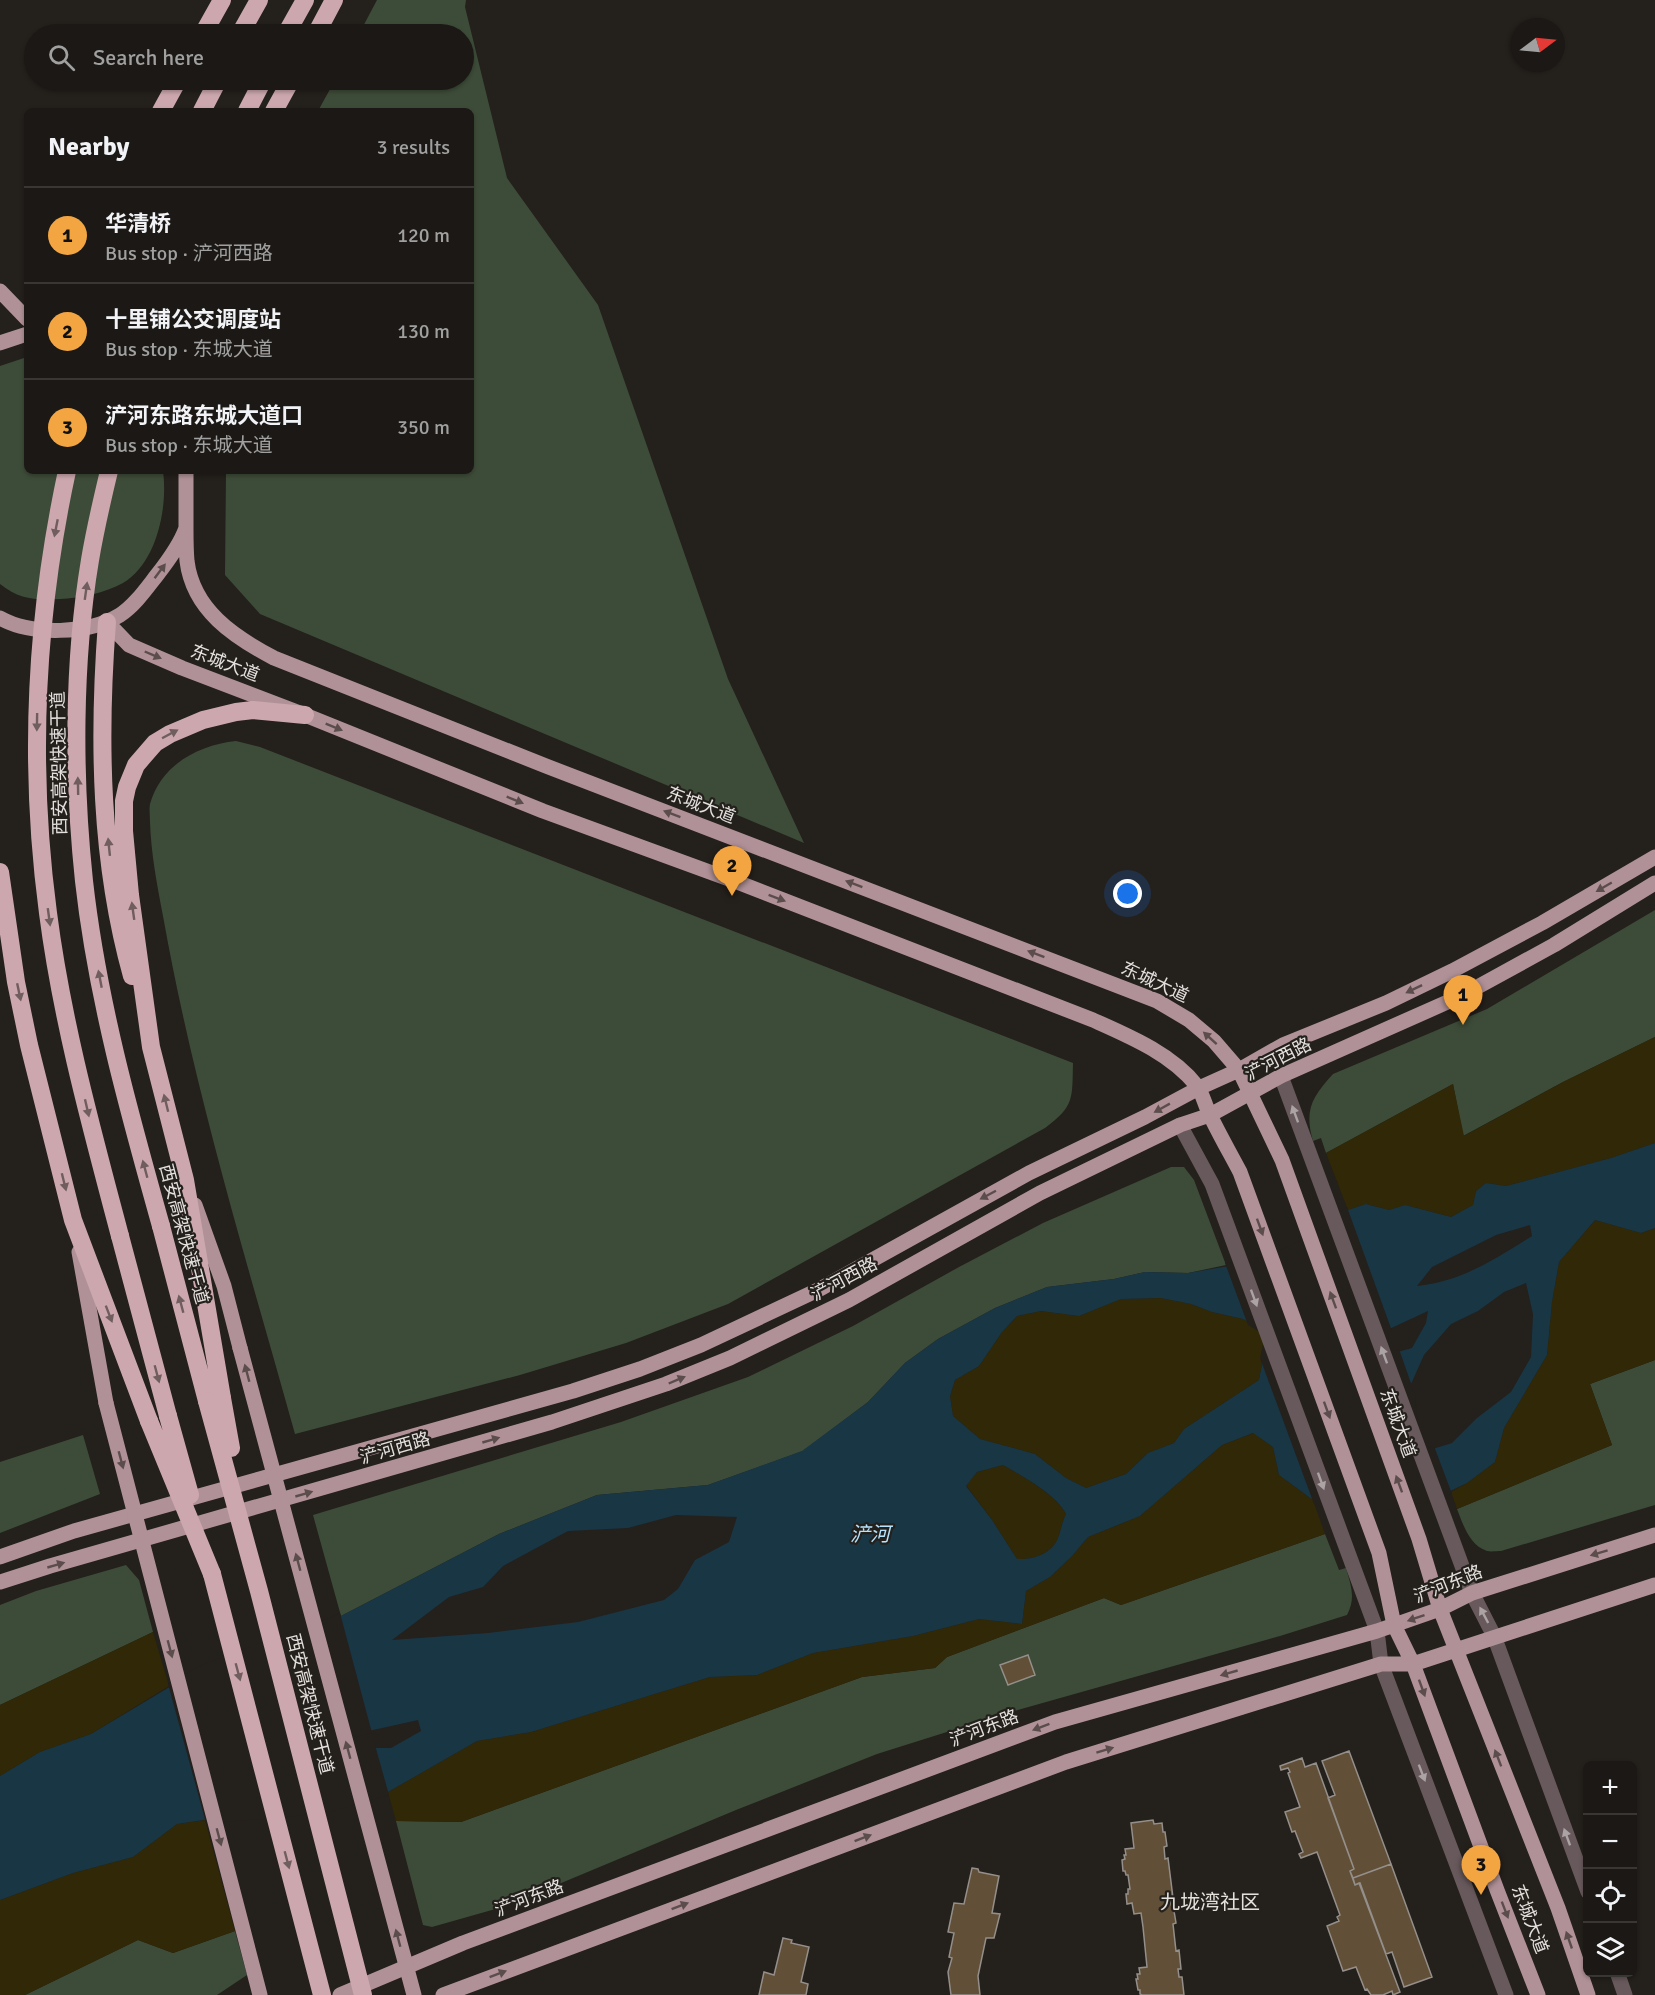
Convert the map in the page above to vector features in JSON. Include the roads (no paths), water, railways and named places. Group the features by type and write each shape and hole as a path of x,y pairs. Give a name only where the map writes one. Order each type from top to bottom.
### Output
{"highway":[{"path":"209,24 222,0"},
{"path":"246,24 259,0"},
{"path":"292,24 305,0"},
{"path":"321,24 334,0"},
{"path":"163,108 173,90"},
{"path":"204,108 213,90"},
{"path":"249,108 258,90"},
{"path":"276,108 286,90"},
{"name":"西安高架快速干道","path":"66,474 47,576 38,665 36,755 40,836 48,915 63,999 98,1154 212,1574 322,1995"},
{"name":"西安高架快速干道","path":"108,474 90,559 84,602 77,731 80,839 93,942 133,1127 214,1400 259,1591 363,1995"},
{"path":"107,621 101,719 112,881 122,939 185,1180 214,1400"},
{"path":"151,1047 130,895 124,831 124,801 131,775 144,753 155,743 203,720 253,710 305,715"},
{"path":"0,872 16,982 29,1045 73,1220 149,1421 212,1574"}],"main road":[{"path":"0,291 24,316"},
{"path":"0,343 24,335"},
{"name":"东城大道","path":"186,474 187,562 192,582 204,605 234,635 274,658 546,766 1158,1001 1189,1020 1214,1041 1239,1070 1282,1160 1419,1539 1440,1609 1557,1908 1588,1995"},
{"path":"0,618 32,630 94,626 107,621 130,607 141,595 177,547 186,528"},
{"name":"东城大道","path":"107,621 129,645 182,668 543,811 737,882 1093,1020 1167,1058 1185,1072 1199,1088 1210,1115 1240,1172 1379,1553 1394,1625 1413,1664 1497,1890 1539,1995"},
{"name":"浐河西路","path":"0,1557 74,1531 573,1391 660,1361 720,1336 820,1289 1029,1173 1239,1070 1283,1045 1386,1003 1452,971 1542,923 1655,857"},
{"name":"浐河西路","path":"0,1582 552,1422 666,1384 782,1334 849,1300 1040,1193 1180,1125 1210,1115 1281,1076 1461,996 1554,945 1655,883"},
{"path":"185,1180 224,1286 414,1995"},
{"path":"73,1220 106,1403 260,1995"},
{"name":"浐河东路","path":"340,1995 463,1943 1055,1722 1377,1631 1440,1609 1472,1593 1655,1535"},
{"path":"443,1995 471,1989 1066,1762 1381,1664 1413,1664 1494,1636 1655,1586"}],"street":[{"path":"1281,1076 1472,1593 1494,1636 1583,1881"},
{"path":"1180,1125 1212,1184 1377,1631 1381,1664 1506,1995"},
{"path":"1619,1977 1625,1995"}],"water":[{"name":"浐河","path":"1655,1143 1655,1228 1641,1233 1595,1220 1559,1262 1552,1302 1547,1355 1504,1428 1495,1462 1467,1483 1440,1496 1313,1500 1279,1475 1273,1447 1253,1433 1222,1445 1140,1516 1088,1537 1050,1577 1026,1591 1022,1624 979,1619 913,1636 813,1653 757,1675 710,1677 531,1732 477,1741 388,1792 177,1824 133,1857 73,1873 0,1900 0,1776 40,1752 91,1734 203,1667 304,1633 499,1534 597,1495 708,1485 802,1451 868,1402 905,1363 938,1339 995,1308 1047,1287 1114,1279 1145,1272 1188,1273 1270,1259 1314,1238 1348,1210 1366,1204 1389,1210 1405,1205 1451,1217 1473,1205 1476,1191 1486,1183 1506,1186 1611,1158","holes":["1530,1225 1532,1236 1477,1268 1448,1280 1417,1286 1432,1267 1496,1235","1526,1283 1533,1314 1531,1357 1511,1392 1477,1418 1452,1443 1423,1452 1415,1426 1411,1384 1424,1355 1451,1324 1478,1311 1504,1292","1161,1298 1243,1319 1268,1334 1259,1380 1184,1429 1174,1443 1148,1453 1126,1474 1086,1488 1066,1478 1035,1454 980,1439 953,1416 950,1396 955,1380 979,1366 1002,1332 1017,1316 1041,1311 1079,1316 1121,1299","1428,1311 1426,1323 1412,1348 1387,1355 1385,1331","1003,1465 1029,1480 1055,1499 1066,1514 1055,1544 1041,1555 1017,1559 992,1520 966,1486 977,1472","676,1515 737,1517 729,1542 695,1560 678,1589 664,1600 578,1622 488,1633 392,1640 449,1597 483,1587 503,1566 568,1531 628,1528","418,1720 421,1731 391,1748 330,1748 328,1740"]}],"place":[{"name":"十里铺公交调度站","path":"732,896"},
{"name":"华清桥","path":"1463,1025"},
{"name":"浐河东路东城大道口","path":"1481,1895"}],"district":[{"name":"九垅湾社区","path":"1210,1902"}]}
